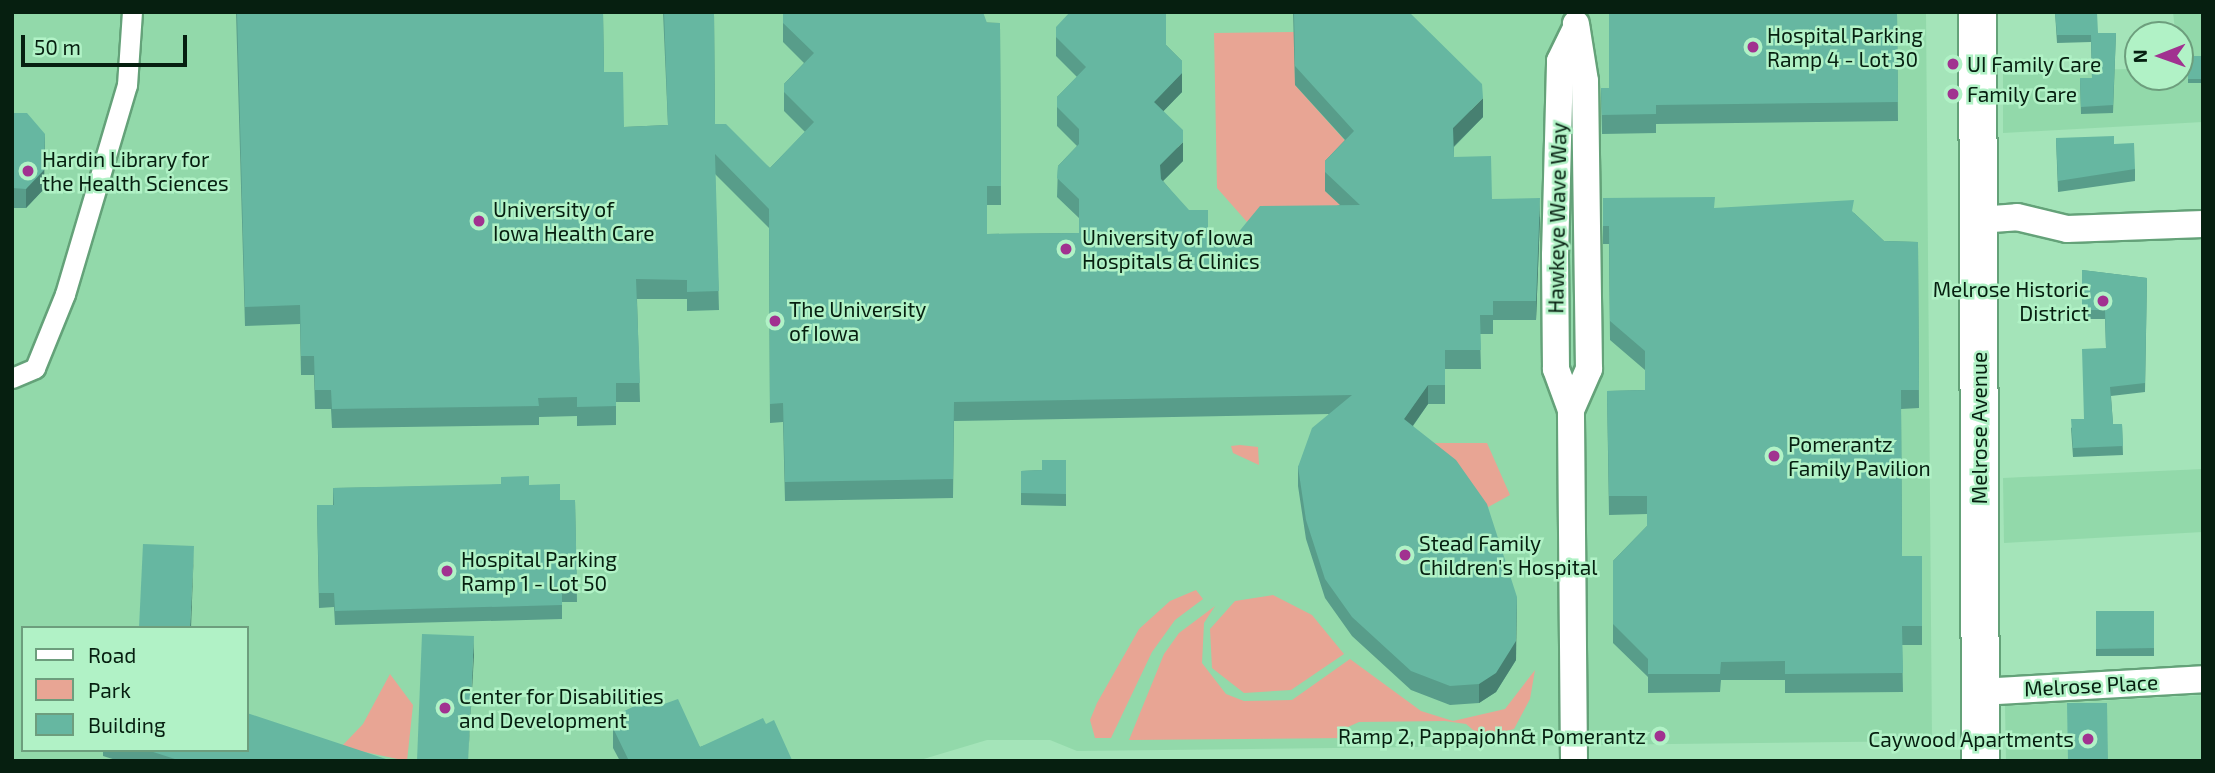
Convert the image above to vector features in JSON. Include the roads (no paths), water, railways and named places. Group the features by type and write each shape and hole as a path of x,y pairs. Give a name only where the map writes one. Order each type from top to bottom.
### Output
{"main road":[{"name":"Melrose Avenue","path":"1977,12 1980,761"}],"street":[{"path":"12,378 35,368 65,294 127,85 132,12"},
{"name":"Hawkeye Wave Way","path":"1574,761 1570,410 1556,369 1555,255 1560,61 1576,20"},
{"path":"1978,220 2017,217 2067,229 2203,224"},
{"name":"Melrose Place","path":"1980,692 2203,679"}],"place":[{"name":"Hospital Parking Ramp 4 - Lot 30","path":"1753,47"},
{"name":"UI Family Care","path":"1953,64"},
{"name":"Family Care","path":"1953,94"},
{"name":"Hardin Library for the Health Sciences","path":"28,171"},
{"name":"University of Iowa Health Care","path":"479,221"},
{"name":"University of Iowa Hospitals & Clinics","path":"1066,249"},
{"name":"Melrose Historic District","path":"2103,301"},
{"name":"The University of Iowa","path":"775,321"},
{"name":"Pomerantz Family Pavilion","path":"1774,456"},
{"name":"Stead Family Children's Hospital","path":"1405,555"},
{"name":"Hospital Parking Ramp 1 - Lot 50","path":"447,571"},
{"name":"Center for Disabilities and Development","path":"445,708"},
{"name":"Ramp 2, Pappajohn& Pomerantz","path":"1660,736"},
{"name":"Caywood Apartments","path":"2088,739"}]}
